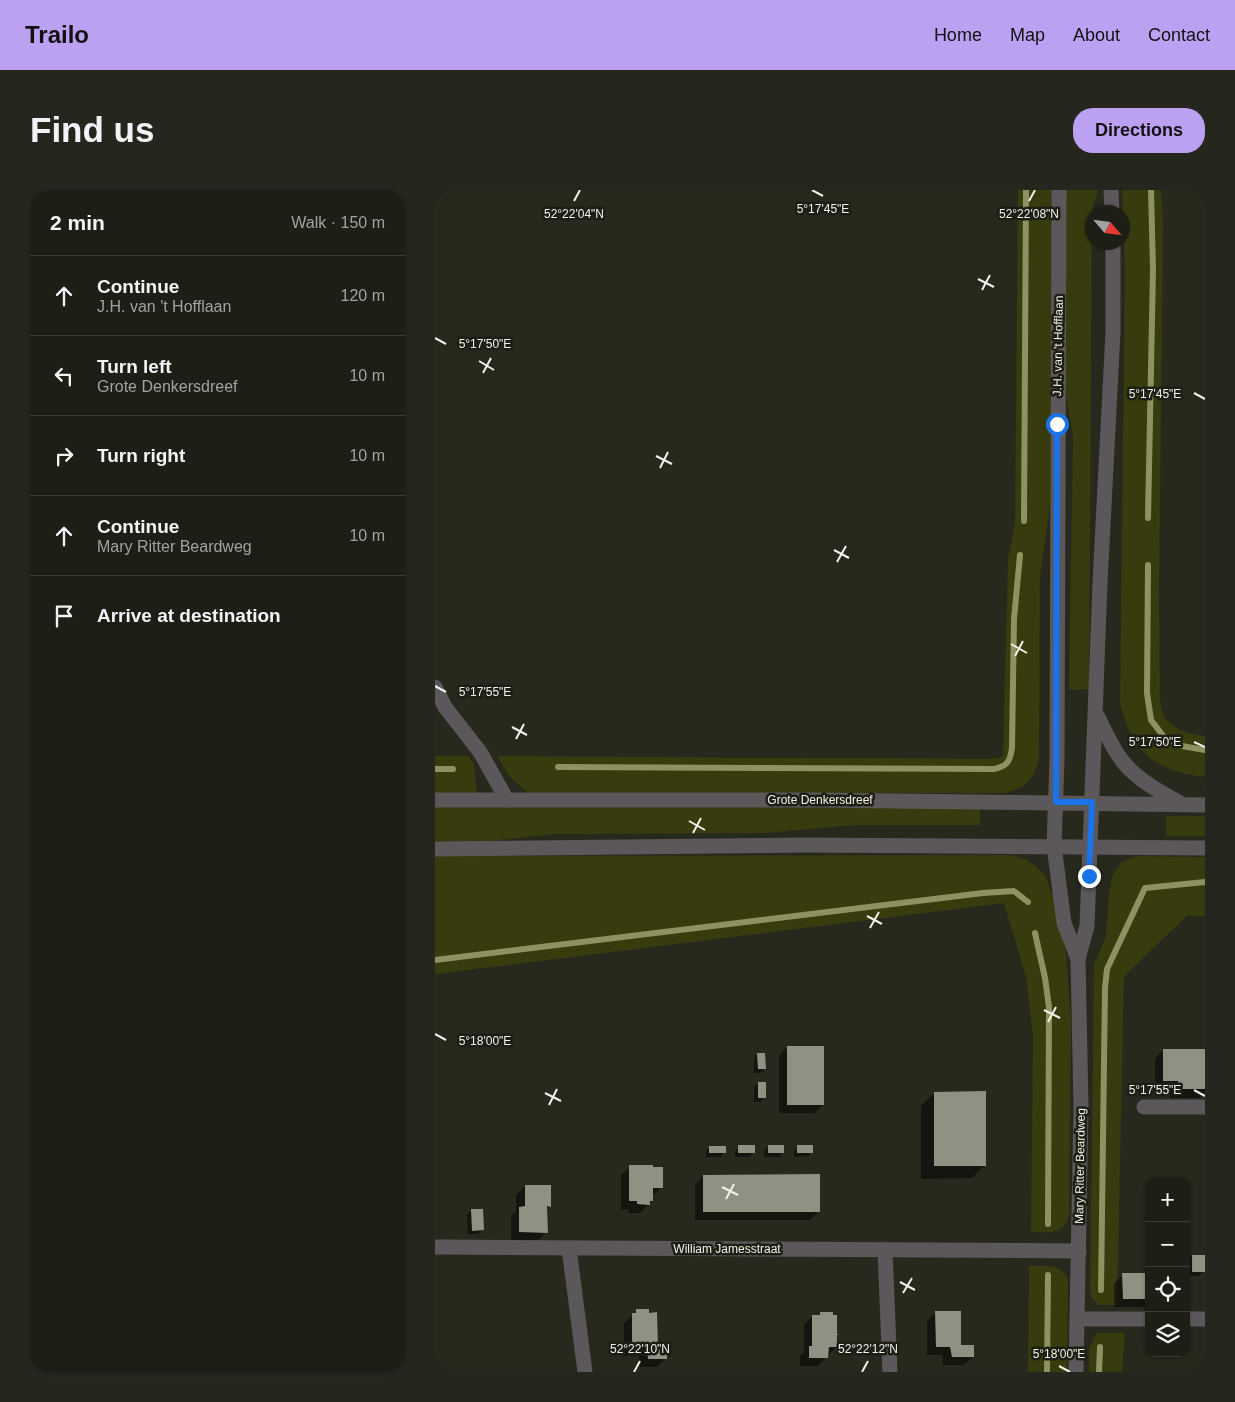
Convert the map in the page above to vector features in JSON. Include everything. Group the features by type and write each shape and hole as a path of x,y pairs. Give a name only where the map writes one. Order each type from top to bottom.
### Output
{"street":[{"name":"J.H. van 't Hofflaan","path":"1054,846 1056,802 1059,190"},
{"path":"1111,190 1112,205"},
{"path":"1092,802 1100,583 1113,332 1113,250"},
{"path":"435,687 445,707 481,752 507,800"},
{"path":"1095,712 1110,742 1124,764 1147,784 1183,805"},
{"name":"Grote Denkersdreef","path":"435,800 1205,804"},
{"name":"Mary Ritter Beardweg","path":"1076,1372 1081,1107 1078,959 1087,926 1092,802"},
{"path":"435,849 805,844 1205,848"},
{"name":"Mary Ritter Beardweg","path":"1054,846 1064,923 1078,959"},
{"path":"1144,1107 1205,1107"},
{"name":"William Jamesstraat","path":"435,1247 1079,1251"},
{"path":"569,1248 585,1372"},
{"path":"885,1250 890,1372"},
{"path":"1077,1319 1145,1319"},
{"path":"1190,1319 1205,1319"}],"green space":[{"path":"1018,190 1052,190 1050,505 1040,576 1039,760 1028,782 1019,788 1005,793 528,793 510,777 497,756 987,759 999,758 1003,755 1008,559 1015,524"},
{"path":"1064,190 1098,190 1094,205 1085,205 1085,250 1092,250 1089,689 1069,690 1073,436 1064,383"},
{"path":"1122,190 1161,190 1163,227 1159,595 1160,700 1162,711 1175,727 1193,734 1205,736 1205,777 1172,770 1148,756 1131,735 1120,703 1124,250 1130,250 1130,205 1123,205"},
{"path":"435,756 468,756 474,764 477,793 435,793"},
{"path":"435,806 980,806 980,825 855,825 765,833 555,834 480,842 435,843"},
{"path":"1166,816 1205,816 1205,836 1166,836"},
{"path":"1010,855 1027,860 1036,866 1046,877 1054,900 1066,952 1071,1019 1069,1215 1067,1222 1060,1230 1031,1232 1033,1036 1026,977 1004,903 435,974 435,856"},
{"path":"1136,856 1205,857 1205,916 1187,916 1124,976 1117,1305 1099,1305 1091,1297 1090,1290 1094,964 1106,937 1112,877 1121,862"},
{"path":"1029,1266 1057,1268 1068,1280 1067,1372 1028,1372"},
{"path":"1097,1333 1125,1333 1122,1372 1089,1372 1089,1348"}],"building":[{"path":"787,1046 824,1046 824,1105 787,1105"},
{"path":"1163,1049 1205,1049 1205,1089 1178,1089 1178,1081 1163,1081"},
{"path":"757,1053 765,1053 766,1069 758,1069"},
{"path":"758,1082 766,1082 766,1098 758,1098"},
{"path":"986,1091 986,1166 934,1166 934,1092"},
{"path":"738,1145 755,1145 755,1153 738,1153"},
{"path":"768,1145 784,1145 784,1153 768,1153"},
{"path":"797,1145 813,1145 813,1153 797,1153"},
{"path":"709,1146 726,1146 726,1153 709,1153"},
{"path":"629,1165 663,1167 663,1188 653,1188 653,1201 650,1201 650,1205 629,1201"},
{"path":"820,1174 820,1212 703,1212 703,1175"},
{"path":"525,1185 551,1185 551,1207 547,1206 548,1233 519,1232 519,1207 525,1206"},
{"path":"471,1209 483,1209 484,1230 472,1231"},
{"path":"1192,1255 1205,1255 1205,1272 1192,1272"},
{"path":"1122,1273 1145,1273 1145,1299 1123,1299"},
{"path":"636,1309 649,1309 649,1313 657,1312 658,1347 667,1347 667,1359 648,1359 647,1348 632,1348 632,1313 636,1313"},
{"path":"935,1311 961,1311 961,1345 974,1345 974,1357 952,1357 950,1347 936,1347"},
{"path":"820,1312 833,1312 833,1315 837,1315 837,1334 839,1335 837,1335 837,1347 829,1347 828,1358 809,1358 809,1346 812,1346 812,1315 820,1315"}],"waterway":[{"path":"1024,521 1026,190"},
{"path":"1148,518 1153,269 1151,190"},
{"path":"558,767 994,769 1002,766 1009,760 1012,748 1014,619 1020,555"},
{"path":"1148,565 1147,693 1151,720 1164,737 1182,746 1205,750"},
{"path":"435,769 453,769"},
{"path":"1101,1290 1105,988 1107,969 1145,888 1205,882"},
{"path":"435,960 983,893 1014,891 1028,902"},
{"path":"1035,933 1049,1007 1048,1224"},
{"path":"1047,1372 1048,1275"},
{"path":"1099,1372 1100,1347"}],"route":[{"path":"1057,424 1056,802 1092,802 1089,876"}]}
